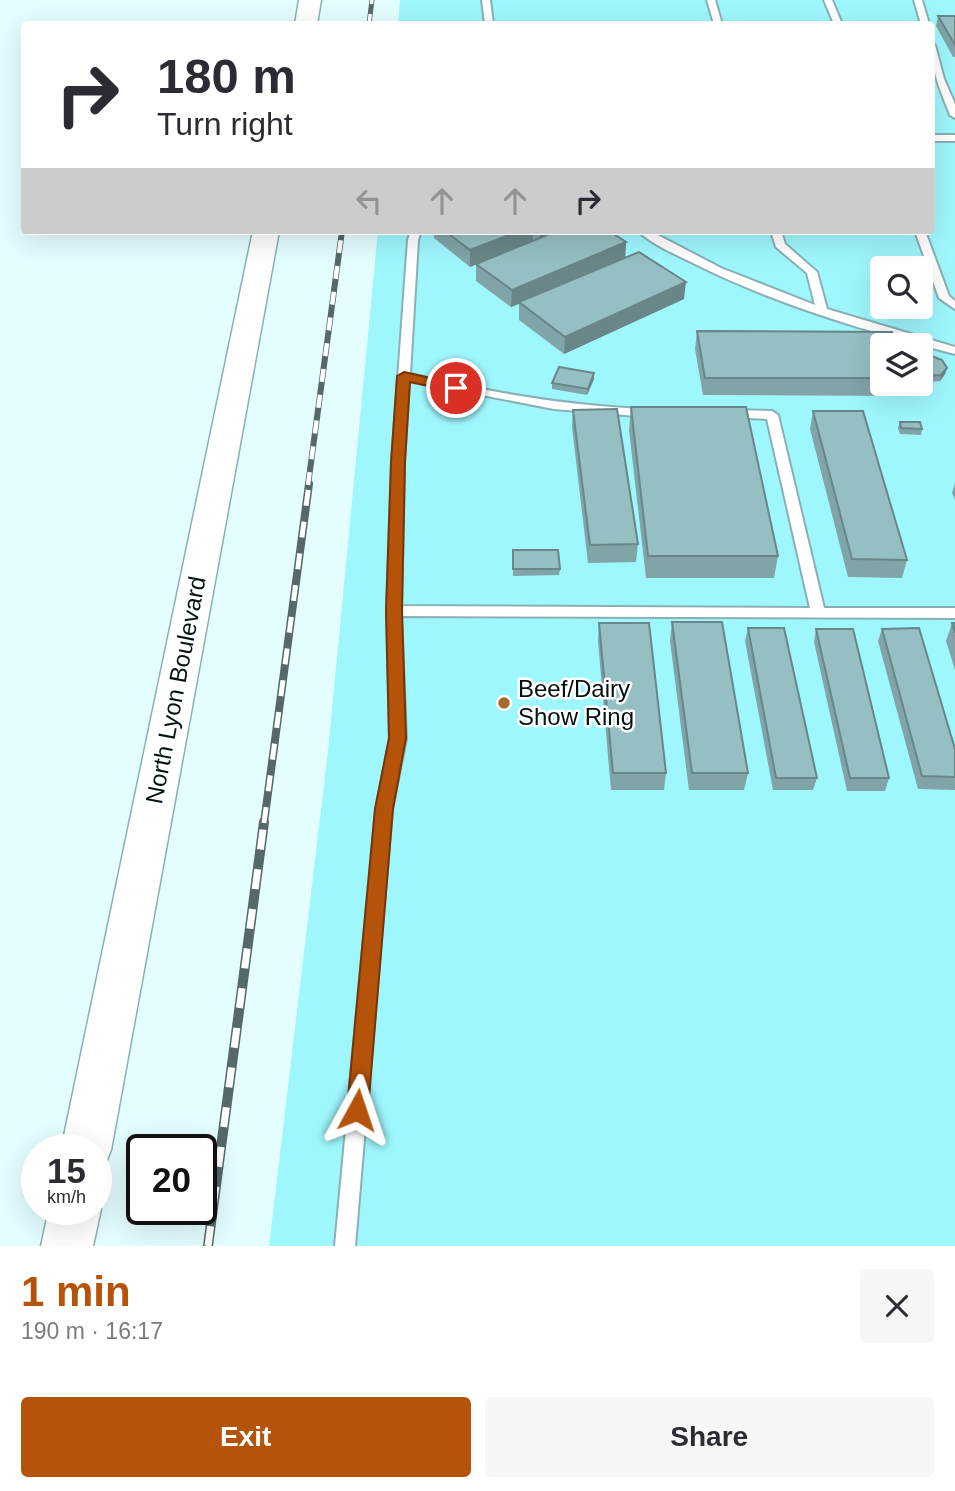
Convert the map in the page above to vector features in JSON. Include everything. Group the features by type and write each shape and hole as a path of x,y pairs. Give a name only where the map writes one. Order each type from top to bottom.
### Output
{"street":[{"path":"306,21 310,0"},
{"name":"North Lyon Boulevard","path":"89,1134 265,235"},
{"path":"67,1246 72,1225"}],"lane":[{"path":"486,0 488,21"},
{"path":"711,0 717,21"},
{"path":"828,0 837,21"},
{"path":"918,0 924,21"},
{"path":"935,60 955,115"},
{"path":"935,138 955,138"},
{"path":"345,1246 384,809 398,738 394,611 398,462 415,235"},
{"path":"649,235 683,256 822,313 955,351"},
{"path":"777,235 780,245 812,272 822,313"},
{"path":"921,235 944,298 955,306"},
{"path":"404,376 509,400 590,411 660,413"},
{"path":"716,414 772,415 818,612"},
{"path":"394,611 955,613"}],"shaded area":[{"path":"400,0 955,0 955,1246 269,1246 328,751 378,235 935,235 935,21 398,21"}],"building":[{"path":"938,16 955,16 955,45"},
{"path":"450,235 509,235 470,250"},
{"path":"547,235 615,235 626,242 512,290 476,264"},
{"path":"639,252 686,282 565,337 519,302"},
{"path":"697,331 892,333 870,333 870,378 705,378"},
{"path":"933,356 942,360 947,368 941,375 933,375"},
{"path":"559,367 594,373 588,389 552,383"},
{"path":"631,407 746,407 778,556 648,556"},
{"path":"617,409 638,544 590,545 573,410"},
{"path":"813,411 863,411 907,560 852,559"},
{"path":"900,422 920,422 922,429 901,428"},
{"path":"513,550 558,550 560,569 513,569"},
{"path":"672,622 722,622 748,773 692,773"},
{"path":"599,623 649,623 666,773 613,773"},
{"path":"748,628 784,628 817,778 776,778"},
{"path":"919,628 955,749 955,777 922,776 882,629"},
{"path":"816,629 853,629 889,778 850,778"}],"railway":[{"path":"369,21 372,0"},
{"path":"308,485 341,235"},
{"path":"264,823 309,484"},
{"path":"208,1246 264,822"}],"place":[{"name":"Beef/Dairy Show Ring","path":"504,703"}],"route":[{"path":"357,1110 384,809 398,738 394,611 398,462 404,376 456,388"}]}
